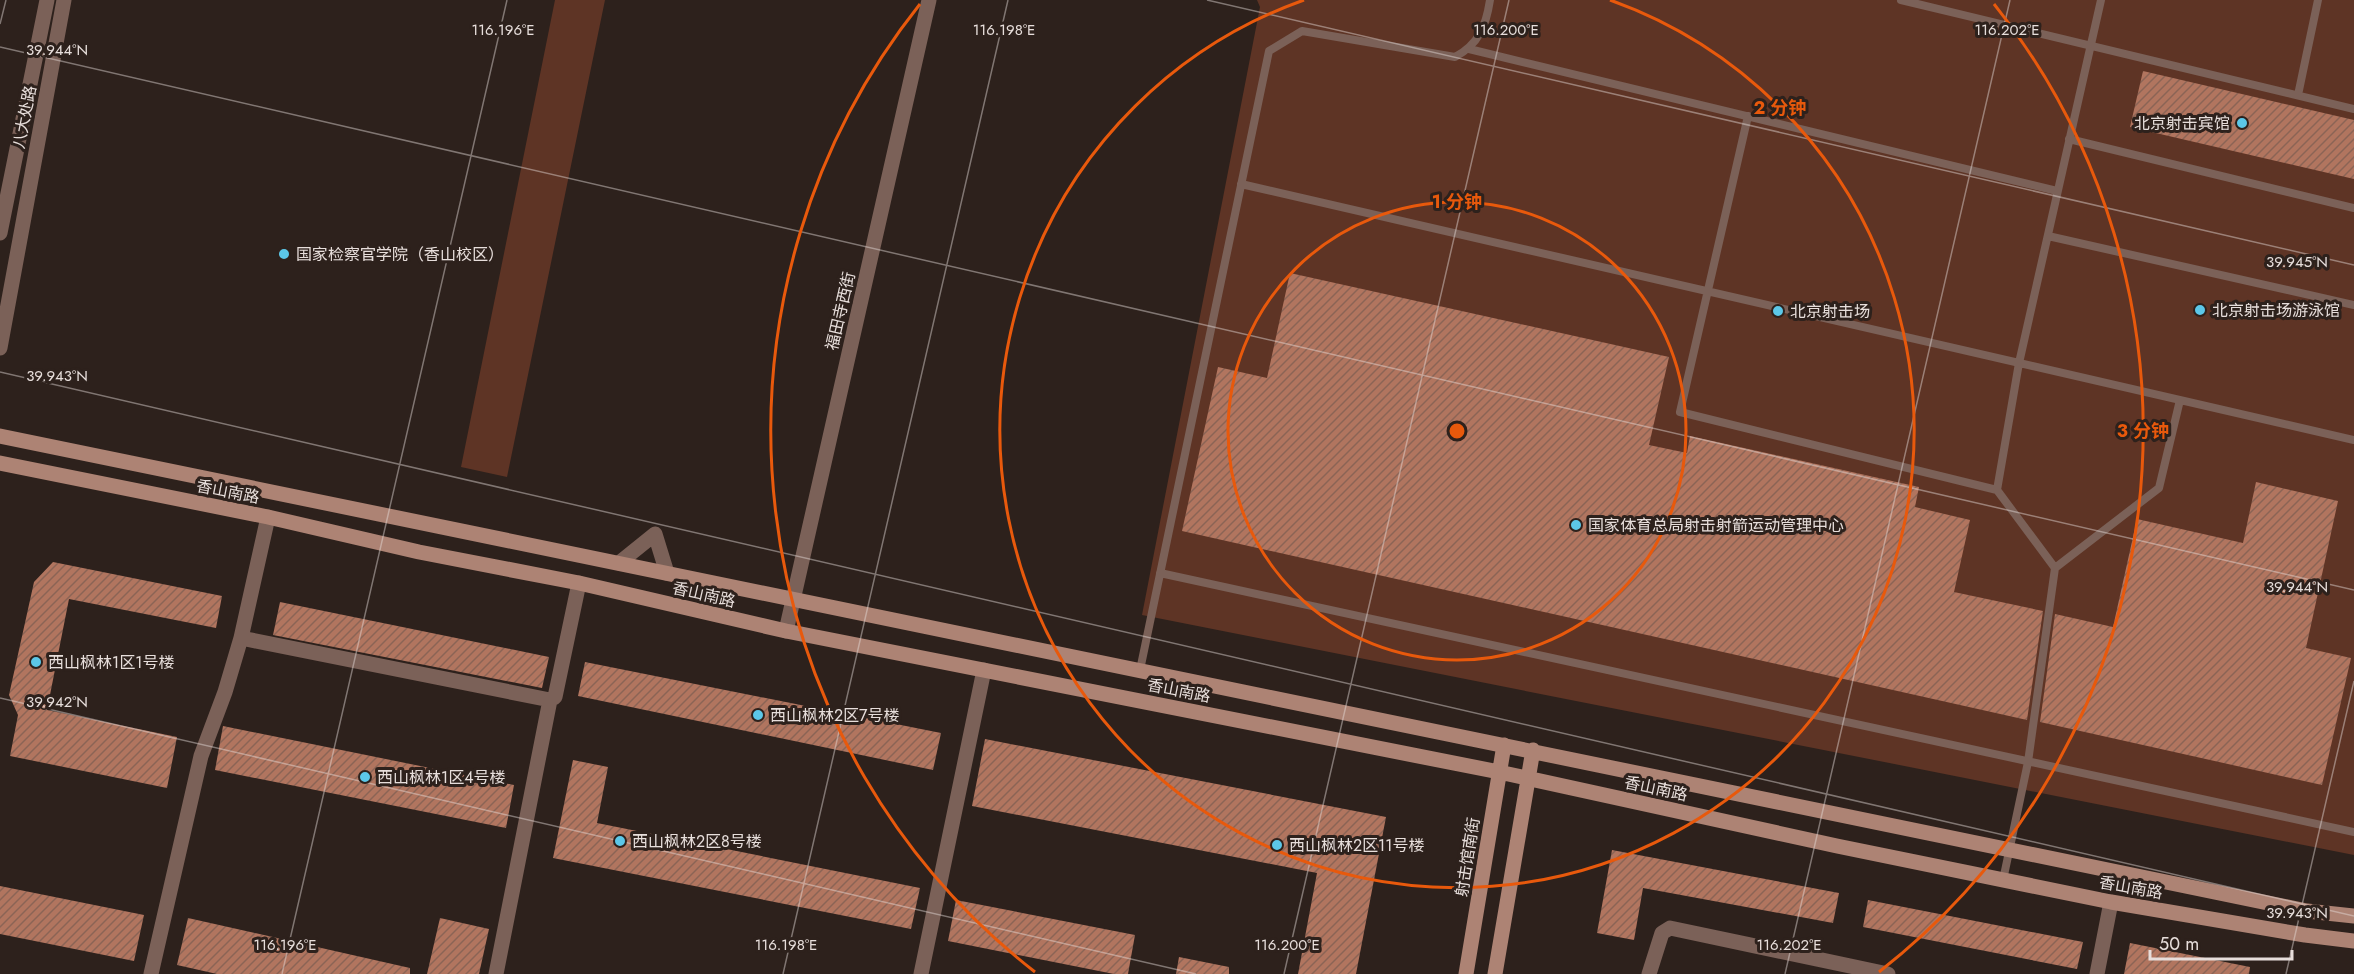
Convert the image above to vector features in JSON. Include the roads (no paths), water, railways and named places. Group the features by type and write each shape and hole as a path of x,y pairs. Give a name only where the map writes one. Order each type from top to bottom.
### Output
{"main road":[{"name":"香山南路","path":"0,436 2307,911 2354,916"},
{"name":"香山南路","path":"0,463 268,517 786,631 1500,772 2111,902 2354,942"},
{"name":"射击馆南街","path":"1466,974 1504,745"},
{"path":"1495,974 1533,750"}],"street":[{"name":"八大处路","path":"0,233 47,0"},
{"name":"八大处路","path":"0,348 7,279 24,214 64,0"},
{"name":"福田寺西街","path":"786,631 929,0"},
{"path":"151,974 201,756 225,692 241,638 268,517"},
{"path":"619,563 655,534 667,573"},
{"path":"241,638 550,700 555,697 579,584"},
{"path":"921,974 984,670"},
{"path":"496,974 550,700"},
{"path":"2097,974 2111,902"},
{"path":"1649,974 1662,933 1670,928 1888,974"}],"lane":[{"path":"1140,670 1269,51 1302,31 1455,57 1469,49 1486,22 1490,0"},
{"path":"1901,0 2354,109"},
{"path":"1997,490 2019,363 2056,191 2101,0"},
{"path":"2298,95 2318,0"},
{"path":"1469,49 2056,191"},
{"path":"1748,116 1680,412 1997,490 2055,568"},
{"path":"2068,139 2354,208"},
{"path":"1241,184 2354,440"},
{"path":"2048,236 2354,305"},
{"path":"2003,880 2028,762 2055,568 2159,488 2180,400"},
{"path":"1160,573 2354,832"}],"place":[{"name":"北京射击宾馆","path":"2242,123"},
{"name":"国家检察官学院（香山校区）","path":"284,254"},
{"name":"北京射击场游泳馆","path":"2200,310"},
{"name":"北京射击场","path":"1778,311"},
{"name":"国家体育总局射击射箭运动管理中心","path":"1576,525"},
{"name":"西山枫林1区1号楼","path":"36,662"},
{"name":"西山枫林2区7号楼","path":"758,715"},
{"name":"西山枫林1区4号楼","path":"365,777"},
{"name":"西山枫林2区8号楼","path":"620,841"},
{"name":"西山枫林2区11号楼","path":"1277,845"}]}
